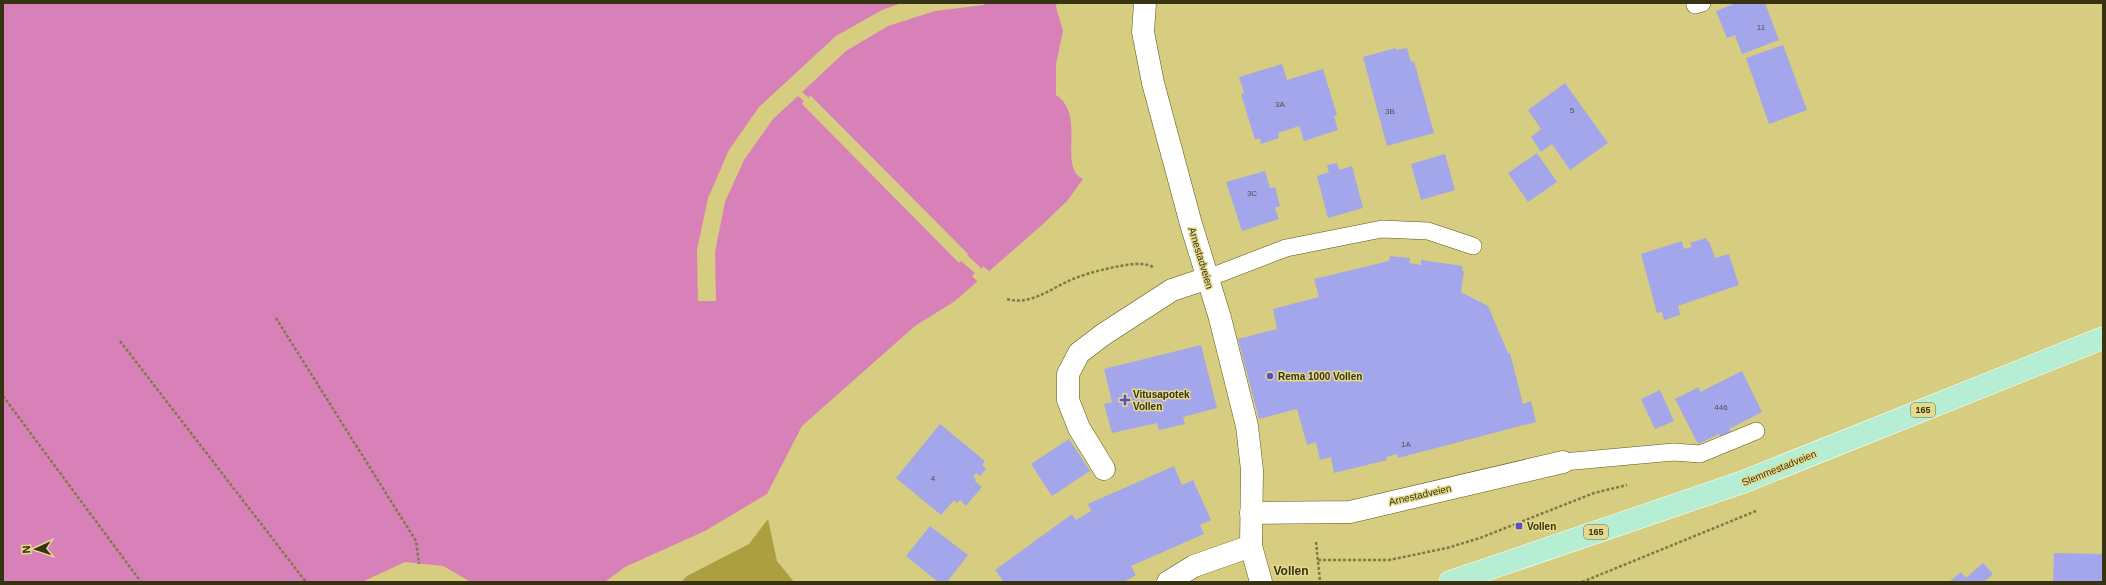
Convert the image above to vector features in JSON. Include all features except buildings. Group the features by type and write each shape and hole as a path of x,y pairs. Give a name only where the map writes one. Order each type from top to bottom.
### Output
{"main road":[{"name":"Slemmestadveien","path":"1450,582 1743,482 2103,338"}],"street":[{"name":"Arnestadveien","path":"1145,3 1143,32 1154,83 1247,426 1252,470 1251,546 1261,582"},
{"path":"1104,469 1079,428 1068,400 1068,374 1079,353 1104,334 1172,290 1208,278"},
{"name":"Arnestadveien","path":"1251,513 1350,512 1563,462"},
{"path":"1168,582 1194,566 1251,546"}],"lane":[{"path":"1208,278 1286,248 1382,229 1428,231 1473,246"},
{"path":"1563,462 1674,452 1700,454 1756,431"}],"path":[{"path":"1007,299 1015,302 1025,300 1080,277 1102,270 1134,264 1147,264 1159,271 1172,290"},
{"path":"276,318 416,541 419,564"},
{"path":"120,341 306,582"},
{"path":"3,396 141,582"},
{"path":"1318,560 1389,560 1447,548 1480,538 1594,493 1632,484"},
{"path":"1313,512 1320,581"}],"shaded area":[{"path":"3,3 1057,3 1056,7 1063,31 1056,64 1056,95 1065,104 1070,115 1072,164 1076,173 1083,179 1068,200 1042,225 955,301 915,326 802,426 767,494 705,531 625,567 605,582 471,582 443,566 405,562 362,582 3,582"},
{"path":"768,519 777,561 794,582 681,582 687,576 749,544"}],"pier":[{"path":"902,3 984,3 984,5 935,11 888,26 846,51 802,92 809,98 810,95 968,254 967,255 982,269 983,266 989,271 978,282 972,276 975,273 961,261 959,263 802,104 804,101 798,96 773,119 744,160 725,202 715,252 716,301 698,301 697,250 708,198 729,150 759,107 836,36 882,10"}],"place":[{"name":"Rema 1000 Vollen","path":"1270,376"},
{"name":"Vitusapotek Vollen","path":"1125,400"},
{"name":"Vollen","path":"1519,526"}],"district":[{"name":"Vollen","path":"1291,571"}]}
